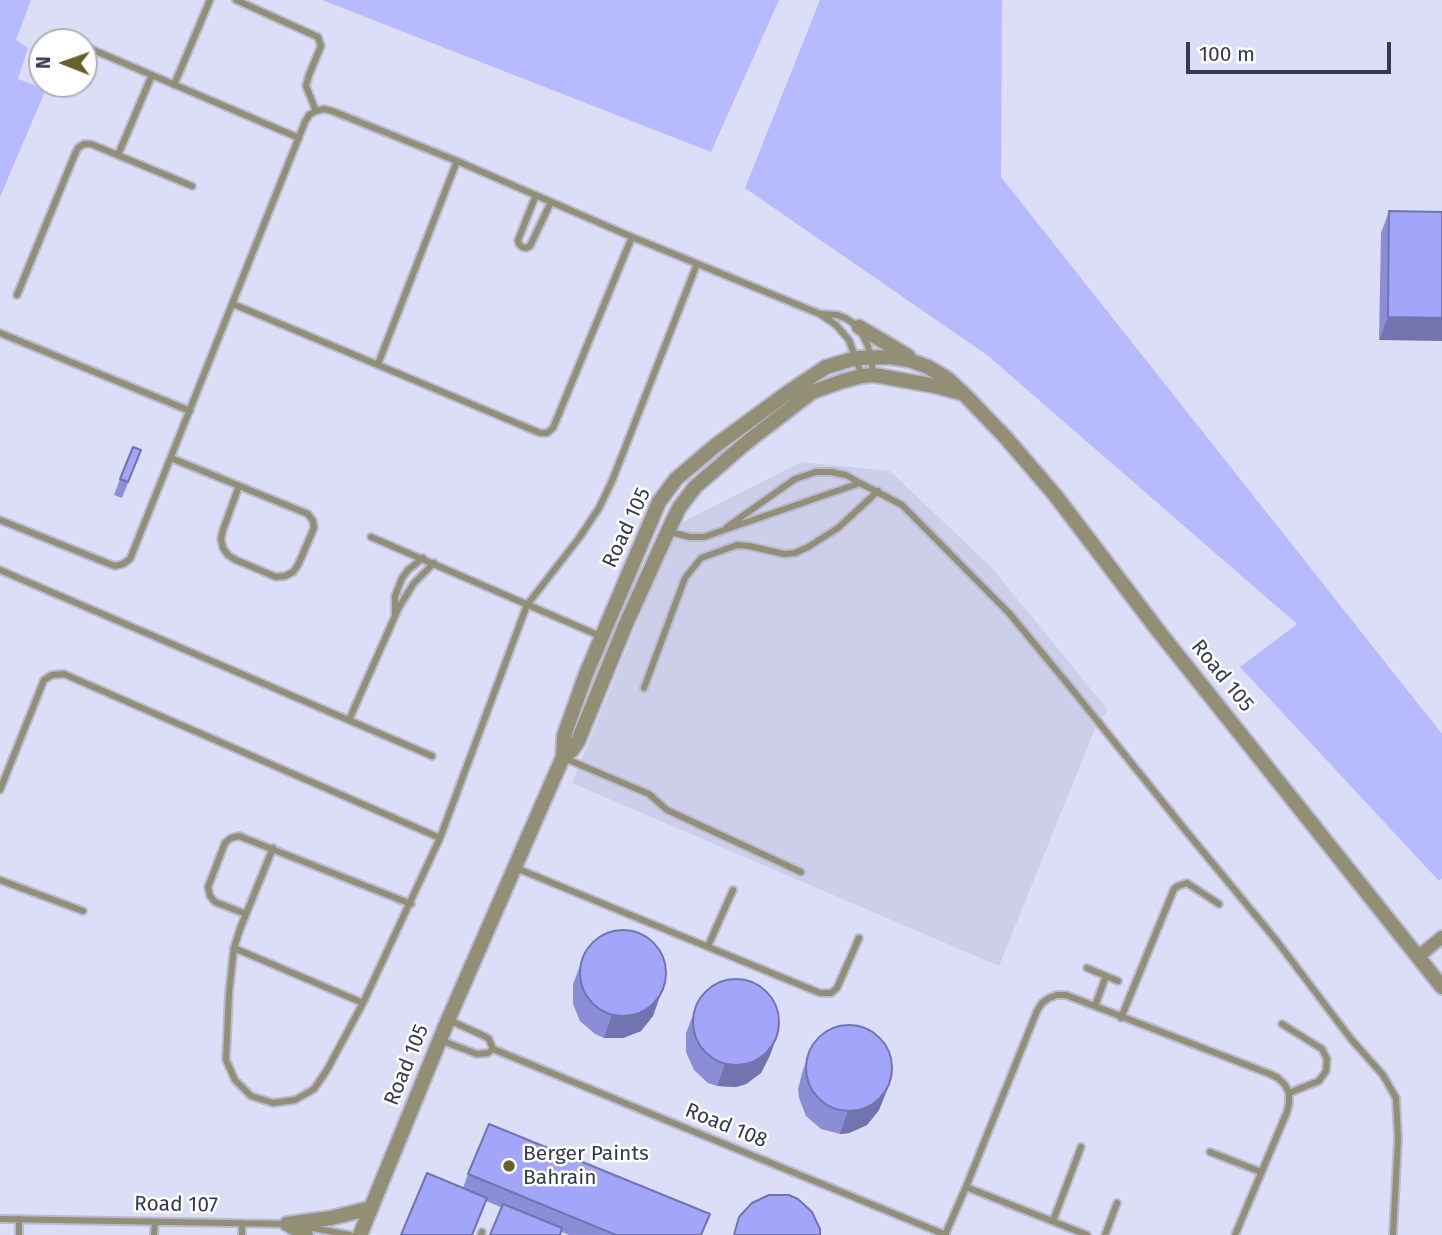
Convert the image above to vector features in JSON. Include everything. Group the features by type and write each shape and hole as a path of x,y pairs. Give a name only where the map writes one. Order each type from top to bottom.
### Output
{"street":[{"path":"859,327 928,367"},
{"name":"Road 105","path":"360,1235 448,1020 562,758 564,736 601,636 659,502 676,479 715,446 790,391 826,367 863,357 890,357 928,367 965,394 1007,439 1055,495 1160,633 1442,987"},
{"name":"Road 105","path":"562,758 578,741 668,531 679,508 695,487 747,442 812,393 843,381 868,376 925,384 965,394"},
{"path":"650,524 668,531"},
{"path":"610,618 626,624"},
{"path":"1419,956 1442,937"},
{"path":"287,1224 331,1218 371,1208"},
{"path":"287,1224 306,1235"}],"lane":[{"path":"174,85 210,0"},
{"path":"236,0 318,37 321,46 306,86 316,111"},
{"path":"98,52 299,138"},
{"path":"118,155 152,75"},
{"path":"0,520 115,566 130,559 299,138 309,115 324,109 457,161 820,314 843,332 863,357 868,376"},
{"path":"17,295 78,148 84,144 91,144 192,186"},
{"path":"378,364 457,161"},
{"path":"536,195 517,240 522,247 530,246 551,202"},
{"path":"233,303 540,433 547,432 553,428 632,237"},
{"path":"273,848 234,948 226,1060 235,1080 251,1096 273,1102 295,1100 314,1088 327,1070 363,1003 440,838 527,605 599,508 697,264"},
{"path":"820,314 837,315 859,327 868,346 863,357 868,376"},
{"path":"0,333 190,411"},
{"path":"171,458 308,514 314,528 293,572 276,577 236,560 223,548 223,530 239,486"},
{"path":"720,532 795,479 816,472 846,475 902,505 1009,613 1276,940 1351,1039 1383,1075 1396,1098 1398,1139 1393,1235"},
{"path":"668,531 690,537 704,537 860,483"},
{"path":"644,688 685,578 701,558 737,545 784,554 795,553 838,528 878,491"},
{"path":"371,537 601,636"},
{"path":"395,616 398,587 408,570 423,558"},
{"path":"349,720 395,616 409,591 435,563"},
{"path":"0,570 432,756"},
{"path":"0,790 44,680 52,675 64,674 440,838"},
{"path":"562,758 649,794 667,810 802,872"},
{"path":"246,914 215,902 208,887 225,843 239,836 411,904"},
{"path":"514,868 820,993 831,993 837,988 859,938"},
{"path":"0,880 83,911"},
{"path":"1121,1018 1174,890 1187,883 1219,904"},
{"path":"708,946 733,890"},
{"path":"234,948 363,1003"},
{"path":"1087,968 1118,981"},
{"path":"1095,1006 1106,976"},
{"path":"945,1235 1037,1011 1042,1003 1057,995 1066,995 1270,1074 1285,1085 1289,1093 1287,1112 1235,1235"},
{"name":"Road 108","path":"448,1020 489,1039 493,1049 945,1235"},
{"path":"1282,1024 1322,1049 1327,1059 1326,1071 1319,1081 1289,1093"},
{"name":"Road 108","path":"440,1040 477,1055 493,1049"},
{"path":"1053,1221 1081,1147"},
{"path":"1210,1152 1261,1172"},
{"path":"966,1187 1087,1235"},
{"path":"1105,1235 1117,1203"},
{"name":"Road 107","path":"0,1219 287,1224 350,1235"},
{"path":"19,1219 19,1235"},
{"path":"154,1235 155,1222"},
{"path":"242,1223 242,1235"}],"shaded area":[{"path":"801,462 890,471 992,568 1108,710 1096,726 999,966 572,783 677,525"}],"water":[{"path":"0,0 31,0 16,40 28,48 18,79 28,83 28,98 42,98 0,197"},
{"path":"322,0 779,0 711,152"},
{"path":"820,0 1002,0 1001,177 1442,734 1442,878 1439,881 1240,667 1297,624 987,355 745,188"}],"building":[{"path":"1389,211 1442,212 1442,318 1388,317"},
{"path":"133,447 141,450 128,482 120,479"},
{"path":"623,930 647,937 659,949 666,973 659,997 647,1009 623,1016 599,1009 587,997 580,973 587,949 599,937"},
{"path":"736,979 760,986 772,998 779,1022 772,1046 760,1058 736,1065 712,1058 700,1046 693,1022 700,998 712,986"},
{"path":"849,1025 873,1032 885,1044 892,1068 885,1092 873,1104 849,1111 825,1104 813,1092 806,1068 813,1044 825,1032"},
{"name":"Berger Paints Bahrain","path":"489,1124 710,1214 701,1235 616,1235 468,1174"},
{"path":"427,1173 487,1198 472,1235 401,1235"},
{"path":"769,1195 789,1195 798,1199 812,1212 820,1235 734,1235 739,1217 752,1203"},
{"path":"503,1204 562,1228 560,1235 490,1235"}],"place":[{"name":"Berger Paints Bahrain","path":"509,1166"}]}
